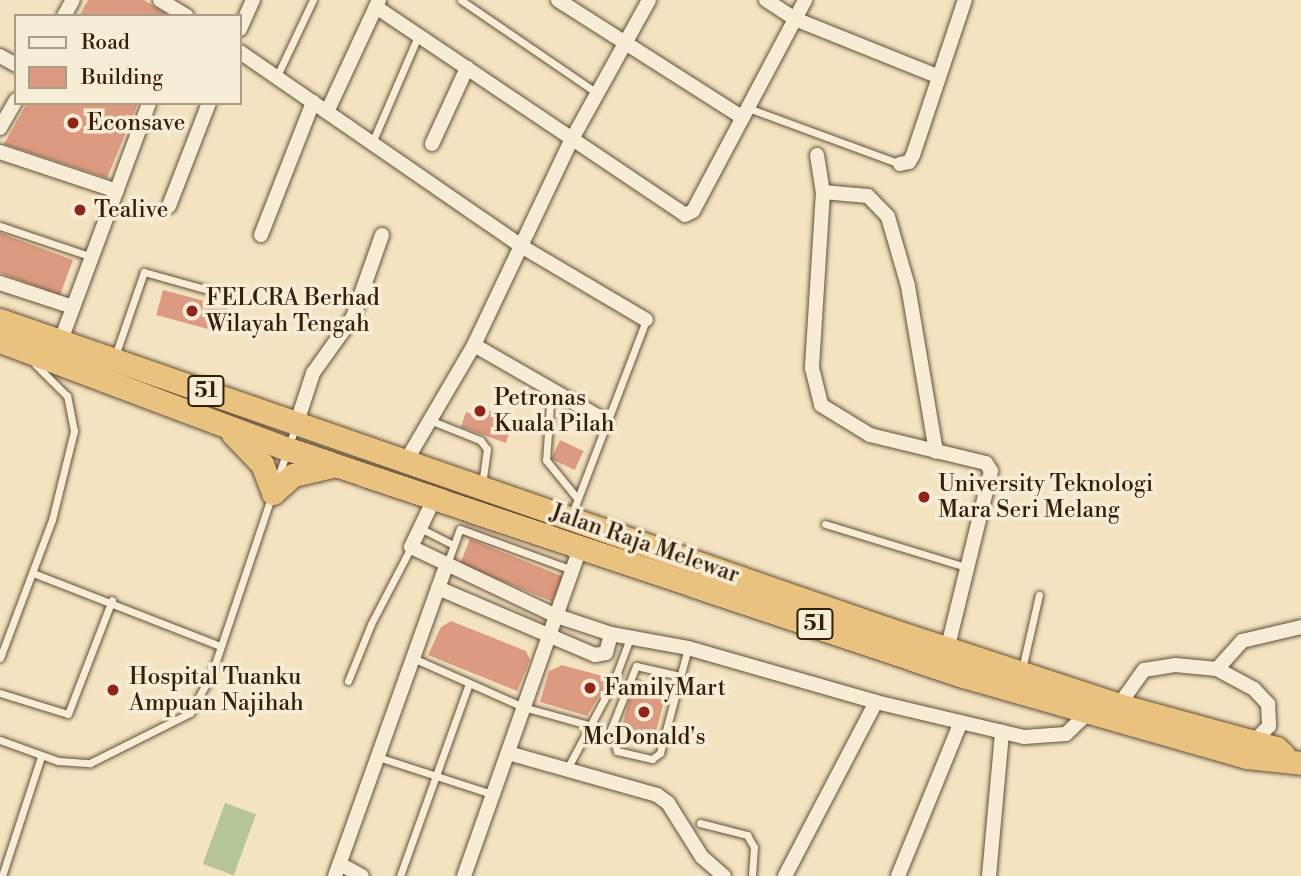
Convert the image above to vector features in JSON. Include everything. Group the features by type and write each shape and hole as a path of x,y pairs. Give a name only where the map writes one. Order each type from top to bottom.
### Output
{"highway":[{"name":"Jalan Raja Melewar","path":"0,320 57,350 111,370 297,422 481,489 574,508 885,639 909,657 963,676 1093,706 1296,762"},
{"name":"Jalan Raja Melewar","path":"5,343 57,350"},
{"name":"Jalan Raja Melewar","path":"111,370 210,419 344,468 885,639 945,648 1021,673 1093,706 1119,705 1249,749"},
{"path":"210,419 249,446 262,464 273,493 306,469 344,468"}],"street":[{"path":"160,0 184,11"},
{"path":"242,25 253,0"},
{"path":"558,0 624,43 745,113"},
{"path":"407,461 474,345 572,139 649,0"},
{"path":"766,0 795,19 937,76"},
{"path":"327,112 377,3 419,35 685,215 693,211 805,0"},
{"path":"900,164 909,162 913,155 937,76 965,0"},
{"path":"242,52 521,246 646,320"},
{"path":"432,144 467,68"},
{"path":"261,235 313,102"},
{"path":"0,127 14,103"},
{"path":"57,350 148,105"},
{"path":"169,206 208,105"},
{"path":"0,152 117,191"},
{"path":"817,155 823,191 813,388 821,405 852,426 936,452 986,463 991,471 945,648 947,658 963,676"},
{"path":"823,191 868,196 888,217 908,286 936,452"},
{"path":"297,422 313,373 352,317 382,235"},
{"path":"0,283 73,307"},
{"path":"474,345 606,421"},
{"path":"435,497 411,547 554,615 611,634 688,648 876,702 1002,732 1047,738 1066,734 1093,706"},
{"path":"464,876 554,615 581,545"},
{"path":"362,876 338,870 447,564"},
{"path":"438,588 547,637 601,656 611,634"},
{"path":"1217,669 1242,641 1301,627"},
{"path":"909,657 945,648"},
{"path":"1119,705 1144,670 1175,665 1217,669 1254,689 1268,704 1269,726 1249,749"},
{"path":"785,876 876,702"},
{"path":"898,876 961,722"},
{"path":"989,876 1002,732"},
{"path":"508,753 657,795 668,803 702,857 724,876"}],"lane":[{"path":"277,76 313,0"},
{"path":"461,0 597,93"},
{"path":"372,143 419,35"},
{"path":"745,113 900,164"},
{"path":"0,226 92,257"},
{"path":"111,370 144,272 212,291"},
{"path":"574,508 646,320"},
{"path":"0,658 33,573 67,472 73,416 60,385 5,343"},
{"path":"551,390 546,460 574,508"},
{"path":"432,421 480,440 487,449 481,489"},
{"path":"0,740 41,757 74,764 90,763 177,722 198,702 297,422"},
{"path":"825,524 966,567"},
{"path":"420,528 454,545"},
{"path":"447,564 460,529 572,570"},
{"path":"348,681 411,547"},
{"path":"33,573 112,600 220,646"},
{"path":"1021,673 1039,595"},
{"path":"0,693 68,714 112,600"},
{"path":"567,769 592,726 630,637"},
{"path":"680,676 636,666 611,729 617,751 652,759 660,752 688,648"},
{"path":"412,657 523,707 592,726"},
{"path":"400,876 469,682"},
{"path":"2,876 41,757"},
{"path":"378,757 492,794"},
{"path":"700,823 747,835 754,847 752,876"}],"green space":[{"path":"225,803 256,814 234,875 203,864"}],"building":[{"path":"88,0 144,0 167,14 80,14"},
{"name":"Econsave","path":"26,105 137,105 107,178 4,144"},
{"path":"0,233 73,260 60,295 0,273"},
{"name":"FELCRA Berhad Wilayah Tengah","path":"163,290 228,307 221,332 156,315"},
{"path":"480,407 497,413 494,421 511,427 506,443 461,427 466,412 477,416"},
{"path":"560,440 584,451 575,470 551,459"},
{"path":"470,539 563,576 553,601 460,564"},
{"path":"451,621 526,651 530,660 517,691 428,655 441,627"},
{"path":"562,665 610,678 587,716 540,702 549,671"},
{"name":"McDonald's","path":"635,678 668,687 652,746 619,737"}],"place":[{"name":"Econsave","path":"73,123"},
{"name":"Tealive","path":"80,210"},
{"name":"FELCRA Berhad Wilayah Tengah","path":"192,311"},
{"name":"Petronas Kuala Pilah","path":"480,411"},
{"name":"University Teknologi Mara Seri Melang","path":"924,497"},
{"name":"FamilyMart","path":"590,688"},
{"name":"Hospital Tuanku Ampuan Najihah","path":"113,690"},
{"name":"McDonald's","path":"644,712"}]}
